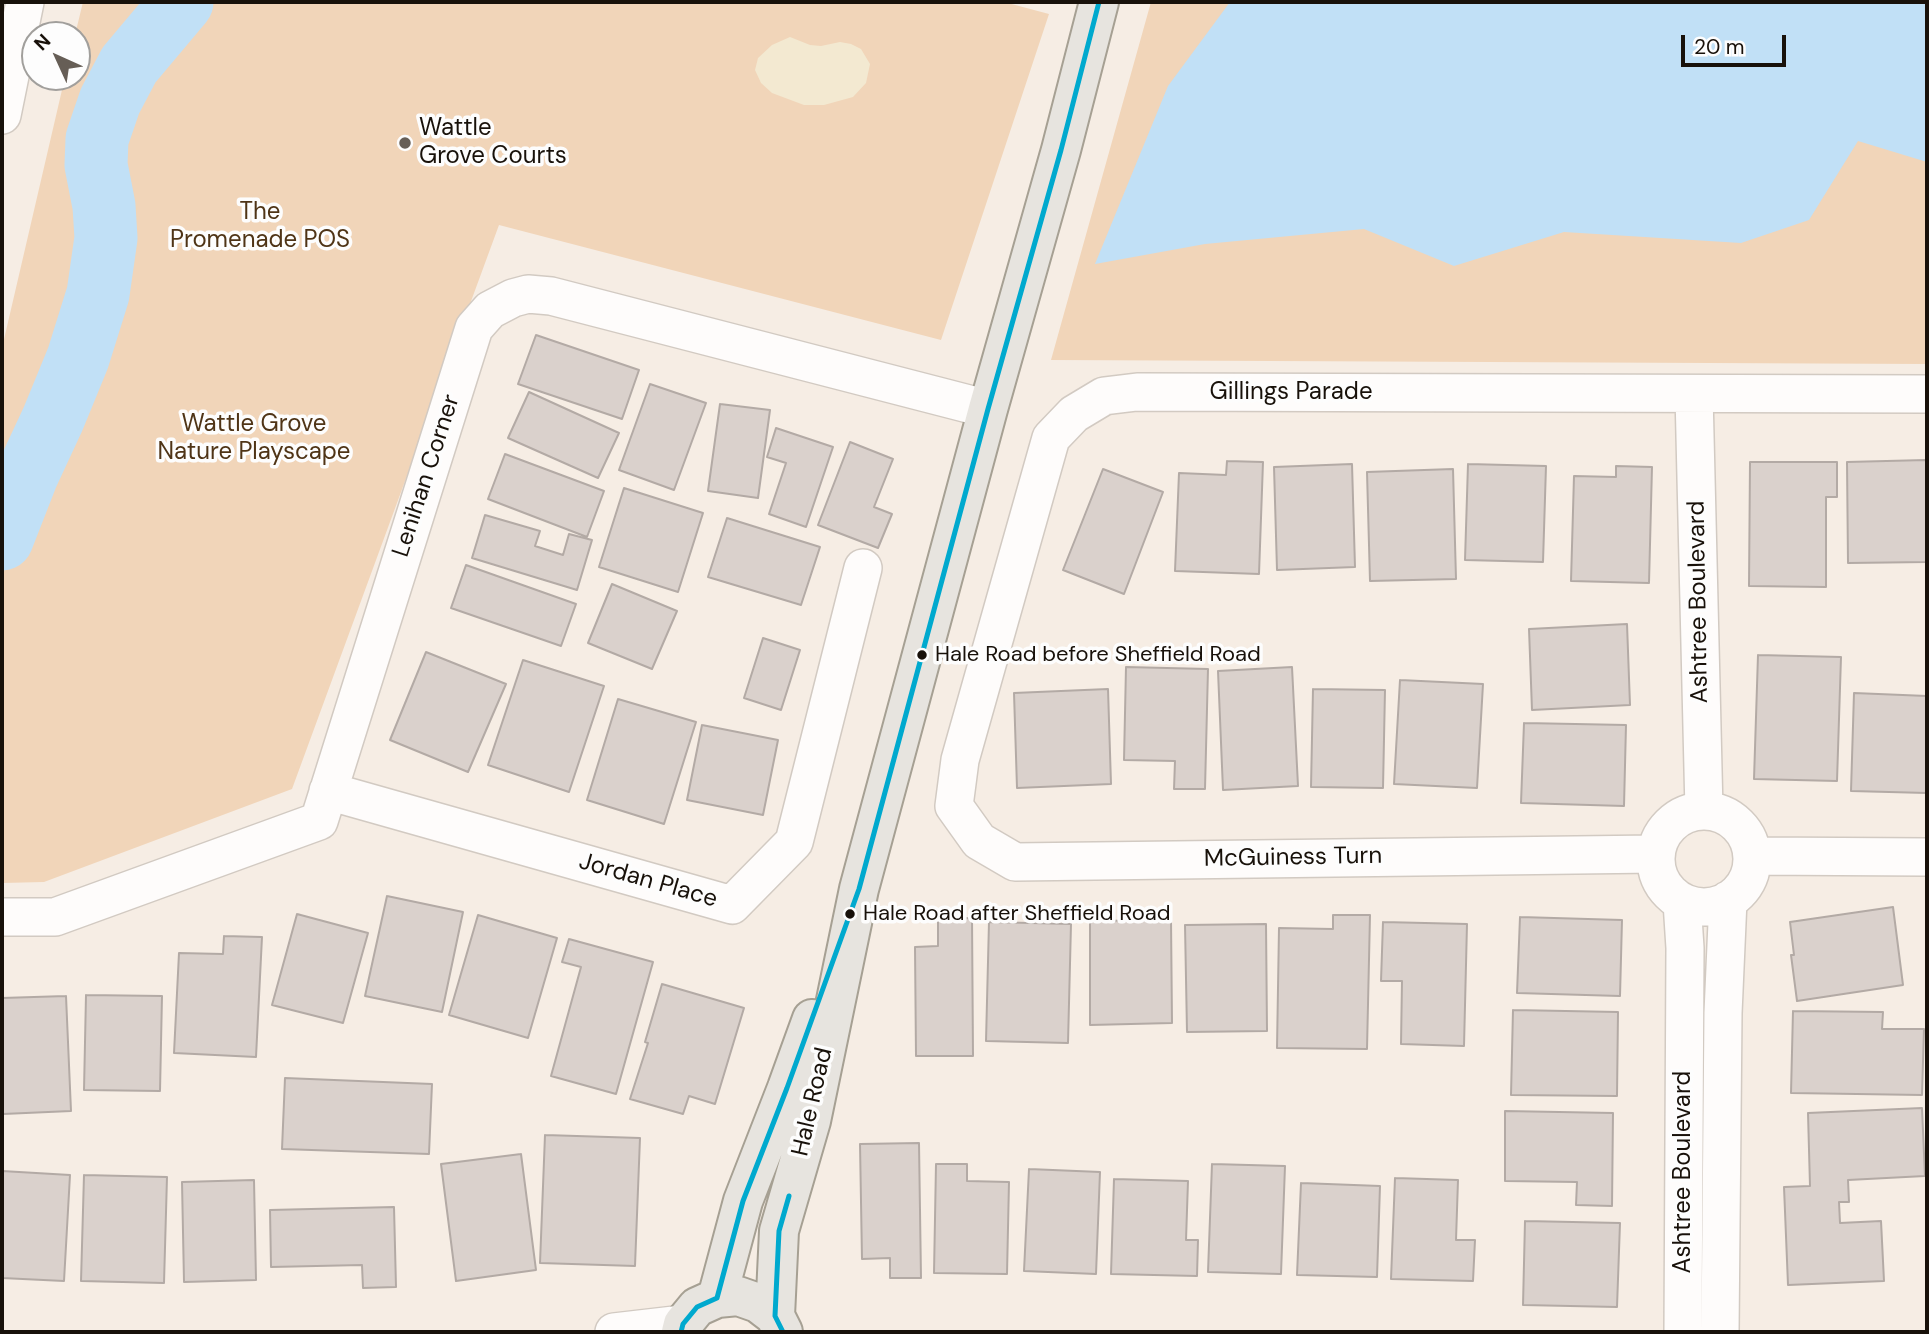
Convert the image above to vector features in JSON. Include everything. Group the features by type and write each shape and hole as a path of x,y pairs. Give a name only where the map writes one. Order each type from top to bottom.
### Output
{"main road":[{"name":"Hale Road","path":"779,1324 779,1231 811,1121 859,889 1099,2"},
{"name":"Hale Road","path":"717,1298 743,1201 859,889"},
{"path":"682,1328 697,1307 717,1298 738,1296 758,1303 779,1324"}],"street":[{"path":"2,116 25,2"},
{"name":"Lenihan Corner","path":"2,917 55,917 319,821 474,328 490,310 513,298 528,294 551,296 988,409"},
{"name":"Gillings Parade","path":"954,806 960,760 1051,438 1074,414 1104,396 1137,392 1927,394"},
{"name":"Ashtree Boulevard","path":"1694,394 1704,811"},
{"name":"Jordan Place","path":"328,791 732,905 794,842 863,568"},
{"name":"McGuiness Turn","path":"954,806 979,841 1015,862 1656,854"},
{"path":"1704,811 1722,814 1737,824 1747,839 1752,856 1744,886 1728,900 1710,907 1691,905 1674,897 1661,882 1656,854 1661,837 1671,823 1687,814 1704,811"},
{"path":"1752,856 1927,857"},
{"name":"Ashtree Boulevard","path":"1720,1332 1723,1013 1728,900"},
{"name":"Ashtree Boulevard","path":"1682,902 1685,926 1683,1332"},
{"path":"1684,1012 1723,1013"},
{"path":"1685,1193 1721,1194"},
{"path":"614,1332 682,1328"}],"green space":[{"name":"The Promenade POS","path":"83,2 1004,2 1049,14 941,340 499,225 292,789 44,882 2,883 2,348 62,91 91,91 91,21 78,21"},
{"path":"1151,2 1927,2 1927,364 1051,360"}],"sand":[{"path":"790,37 810,45 840,42 861,49 870,64 866,83 853,97 824,105 804,105 772,93 761,83 755,70 758,58 772,45"}],"water":[{"path":"1230,2 1927,2 1927,162 1858,141 1809,220 1741,243 1564,232 1454,266 1364,229 1205,244 1095,264 1168,86"}],"building":[{"path":"536,335 639,370 622,419 518,384"},
{"path":"650,384 706,403 674,490 619,470"},
{"path":"529,392 619,433 598,478 508,438"},
{"path":"720,404 770,410 758,498 708,491"},
{"path":"776,428 833,447 806,527 769,514 786,463 767,457"},
{"path":"850,442 893,459 874,507 892,514 878,548 818,525"},
{"path":"505,454 604,491 587,537 488,499"},
{"path":"1926,460 1927,562 1848,563 1847,462"},
{"path":"1227,461 1263,462 1259,574 1175,571 1179,473 1226,475"},
{"path":"1750,462 1837,462 1837,497 1826,497 1826,587 1749,586"},
{"path":"1352,464 1355,567 1277,570 1274,467"},
{"path":"1468,464 1546,466 1543,562 1465,560"},
{"path":"1616,466 1652,467 1649,583 1571,581 1574,476 1616,477"},
{"path":"1103,469 1163,492 1124,594 1063,570"},
{"path":"1453,469 1456,579 1370,581 1367,472"},
{"path":"624,488 703,513 678,592 599,567"},
{"path":"485,515 540,531 535,546 563,555 569,534 592,540 577,590 472,558"},
{"path":"727,518 820,547 801,605 708,577"},
{"path":"466,565 576,604 561,646 451,608"},
{"path":"612,584 677,611 652,669 588,643"},
{"path":"1627,624 1630,705 1532,710 1529,629"},
{"path":"763,638 800,650 781,710 744,698"},
{"path":"426,652 506,684 468,772 390,740"},
{"path":"1758,655 1841,657 1837,781 1754,779"},
{"path":"523,660 604,686 569,792 488,765"},
{"path":"1126,667 1208,669 1205,789 1174,789 1175,761 1124,760"},
{"path":"1292,667 1298,786 1223,790 1218,671"},
{"path":"1400,680 1483,684 1477,788 1394,784"},
{"path":"1108,689 1111,784 1017,788 1014,693"},
{"path":"1313,689 1385,690 1383,788 1311,787"},
{"path":"1854,693 1927,696 1927,793 1851,791"},
{"path":"618,699 696,722 664,824 587,800"},
{"path":"1524,723 1626,725 1624,806 1521,803"},
{"path":"702,725 778,740 763,815 687,800"},
{"path":"387,896 463,912 442,1012 365,996"},
{"path":"1893,907 1903,985 1797,1001 1790,922"},
{"path":"297,914 368,933 343,1023 272,1005"},
{"path":"478,915 557,938 528,1038 449,1015"},
{"path":"1333,915 1370,915 1367,1049 1277,1048 1279,928 1333,929"},
{"path":"1520,917 1622,920 1620,996 1517,993"},
{"path":"972,918 973,1056 916,1056 915,947 938,946 938,919"},
{"path":"1171,920 1172,1023 1090,1025 1090,921"},
{"path":"989,922 1071,924 1068,1043 986,1041"},
{"path":"1383,922 1467,924 1464,1046 1401,1044 1402,981 1381,981"},
{"path":"1266,924 1267,1031 1187,1032 1185,925"},
{"path":"224,936 262,937 256,1057 174,1053 179,953 223,954"},
{"path":"569,939 653,962 616,1094 551,1076 581,967 562,962"},
{"path":"662,984 744,1008 715,1104 689,1096 683,1114 630,1099 648,1043 645,1042"},
{"path":"86,995 162,996 160,1091 84,1090"},
{"path":"66,996 71,1111 3,1114 2,998"},
{"path":"1513,1010 1618,1012 1617,1096 1511,1095"},
{"path":"1793,1011 1883,1012 1882,1029 1924,1029 1922,1095 1791,1093"},
{"path":"285,1078 432,1084 429,1154 282,1149"},
{"path":"1922,1108 1925,1176 1848,1180 1849,1202 1839,1202 1840,1223 1881,1221 1884,1281 1788,1285 1784,1187 1810,1186 1808,1113"},
{"path":"1505,1111 1613,1113 1612,1206 1576,1205 1577,1182 1505,1181"},
{"path":"545,1135 640,1138 635,1266 540,1263"},
{"path":"919,1143 921,1278 890,1278 890,1258 862,1259 860,1144"},
{"path":"521,1154 536,1270 456,1281 441,1164"},
{"path":"936,1164 967,1164 967,1181 1009,1182 1007,1274 934,1273"},
{"path":"1212,1164 1285,1166 1281,1274 1208,1272"},
{"path":"1029,1169 1100,1172 1096,1274 1024,1271"},
{"path":"2,1171 70,1175 64,1281 2,1278"},
{"path":"84,1175 167,1177 164,1283 81,1281"},
{"path":"1395,1178 1458,1180 1456,1240 1475,1240 1473,1281 1391,1279"},
{"path":"1114,1179 1188,1181 1186,1240 1198,1240 1197,1276 1111,1274"},
{"path":"254,1180 256,1280 184,1282 182,1182"},
{"path":"1301,1183 1380,1186 1377,1277 1297,1275"},
{"path":"394,1207 396,1287 363,1288 362,1265 271,1267 270,1210"},
{"path":"1525,1221 1620,1223 1617,1307 1523,1305"}],"waterway":[{"path":"2,539 78,358 98,294 106,238 104,206 96,165 97,139 110,101 129,65 182,2"}],"transit line":[{"path":"681,1332 683,1324 697,1307 717,1298 743,1201 859,889 1099,2"},
{"path":"783,1332 775,1316 779,1231 789,1196"}],"place":[{"name":"Wattle Grove Courts","path":"405,143"},
{"name":"Hale Road before Sheffield Road","path":"922,655"},
{"name":"Hale Road after Sheffield Road","path":"850,914"}],"park label":[{"name":"Wattle Grove Nature Playscape","path":"254,439"}]}
